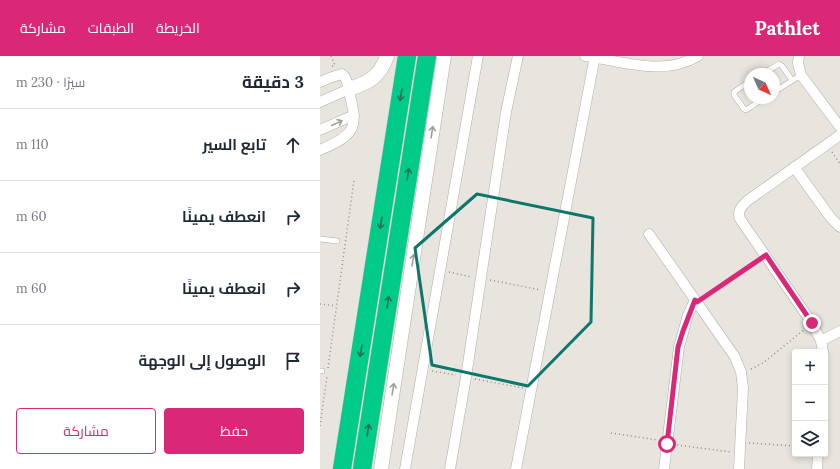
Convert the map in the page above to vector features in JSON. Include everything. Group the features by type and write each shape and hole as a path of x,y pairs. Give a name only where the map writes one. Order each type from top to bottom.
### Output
{"highway":[{"path":"342,469 407,56"},
{"path":"362,469 427,56"}],"street":[{"path":"320,102 364,84 375,77 383,66 387,56"},
{"path":"381,469 444,56"},
{"path":"405,469 478,56"},
{"path":"450,469 466,377 506,112 518,56"},
{"path":"516,469 591,56 640,65 666,67 680,60 698,56"},
{"path":"799,56 798,64 801,75 840,127"},
{"path":"320,82 342,74 345,77 349,89 354,115 354,124 351,132 336,144 320,150"},
{"path":"320,130 354,115"},
{"path":"822,349 821,341 812,323 740,219 739,210 747,202 840,135"},
{"path":"794,168 831,218 840,227"},
{"path":"649,234 735,357 741,372 743,388 739,469"},
{"path":"664,469 678,347 696,301"},
{"path":"821,341 840,332"},
{"path":"816,469 818,457"}],"lane":[{"path":"773,68 780,64 792,80"},
{"path":"780,88 801,75"},
{"path":"744,86 735,91 734,94 746,110 755,104"},
{"path":"320,239 337,241"}],"path":[{"path":"330,67 335,65 331,56"},
{"path":"827,144 840,164"},
{"path":"320,426 354,180"},
{"path":"696,301 766,255"},
{"path":"440,271 549,291"},
{"path":"320,304 336,306"},
{"path":"741,372 752,369 763,363 812,323"},
{"path":"423,369 530,390"},
{"path":"611,433 740,453"},
{"path":"740,442 792,446"}],"highlighted area":[{"path":"477,194 593,218 591,322 528,386 432,365 415,248"}],"route":[{"path":"667,444 678,347 688,315 695,300 697,302 766,255 812,323"}]}
